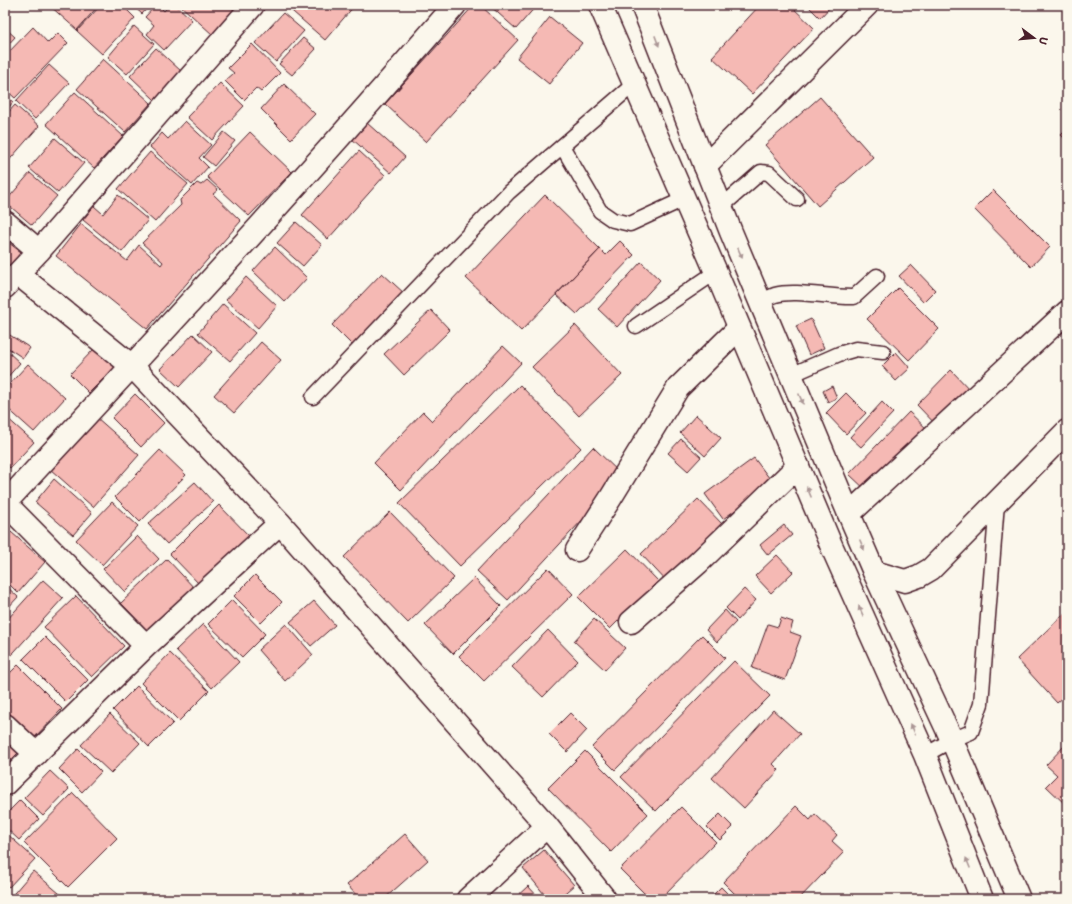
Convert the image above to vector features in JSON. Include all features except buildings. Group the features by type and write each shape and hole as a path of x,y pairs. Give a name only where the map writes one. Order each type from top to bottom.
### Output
{"street":[{"path":"253,5 39,251 11,280 132,366 280,523 547,826 605,899"},
{"path":"146,646 5,503 132,366 370,104 455,5"},
{"path":"600,5 716,272 831,545 925,755 982,899"},
{"path":"642,5 731,232 849,514 874,572 952,740 1019,899"},
{"path":"705,166 867,5"},
{"path":"5,222 39,251"},
{"path":"704,245 731,232"},
{"path":"849,514 1067,312"},
{"path":"577,550 678,388 739,328"},
{"path":"874,572 905,581 919,576 931,569 1067,431"},
{"path":"631,622 698,563 798,466"},
{"path":"5,784 146,646 280,523"},
{"path":"5,725 36,754"},
{"path":"468,899 547,826"}],"lane":[{"path":"313,397 509,192 634,84"},
{"path":"562,146 600,211 613,220 630,224 684,199"},
{"path":"722,207 761,172 769,173 797,199"},
{"path":"636,326 716,272"},
{"path":"760,301 776,295 793,293 854,297 877,276"},
{"path":"791,375 839,354 856,349 883,352"},
{"path":"925,755 952,740 971,732 981,704 997,503"}]}
